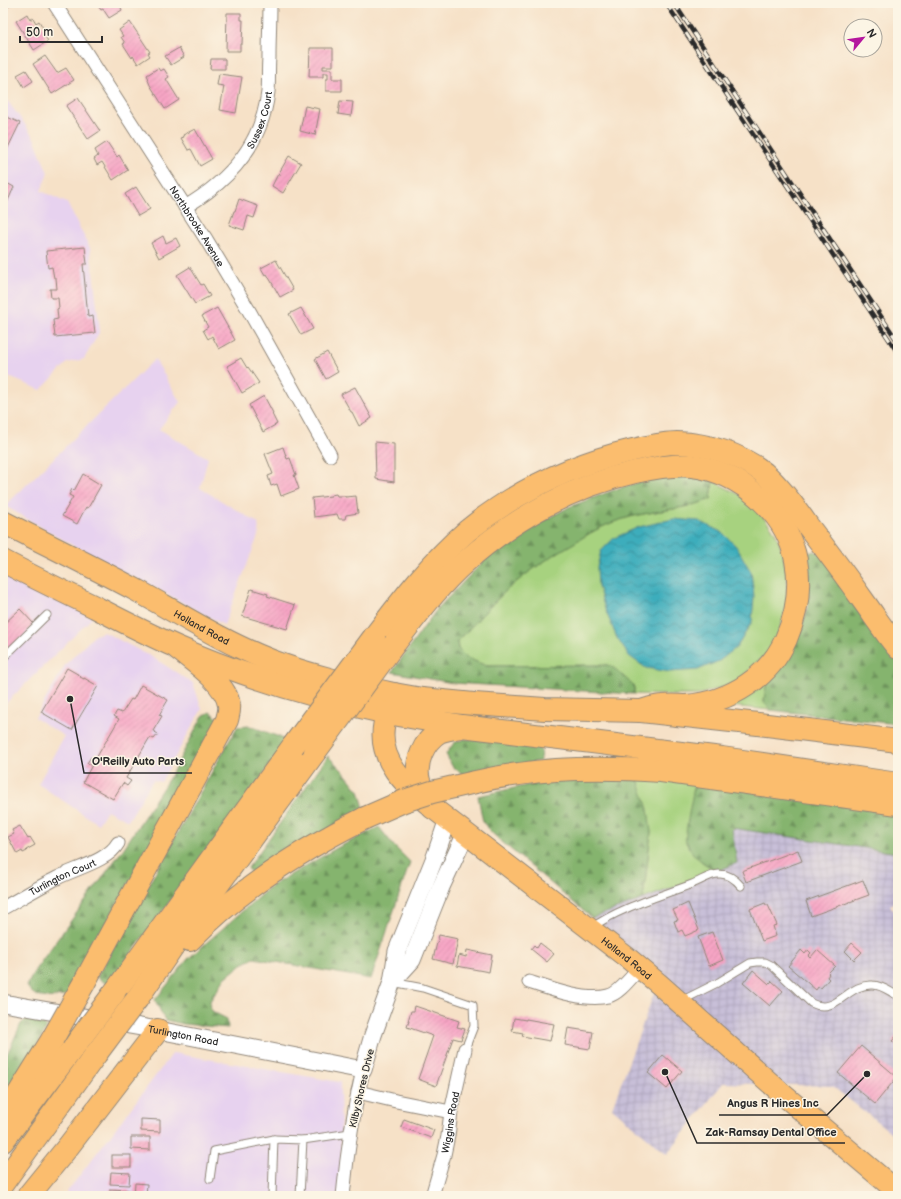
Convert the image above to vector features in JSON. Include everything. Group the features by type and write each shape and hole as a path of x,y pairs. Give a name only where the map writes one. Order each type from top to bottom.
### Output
{"highway":[{"path":"3,1141 114,993 293,746 406,596 423,575 466,532 513,499 560,475 588,463 610,456 646,448 675,443 694,444 734,455 763,473 777,485 898,648"},
{"path":"3,1183 137,999 170,948 395,643 435,592 465,562 511,526 539,509 573,492 599,482 621,475 649,469 674,466 692,466 722,474 743,485 764,502 786,533 796,561 798,586 795,612 790,629 783,646 773,660 748,684 718,700 686,706 662,706 641,711"},
{"name":"Holland Road","path":"3,522 128,586 240,647 312,674 352,685 391,704"},
{"path":"3,561 177,648 239,672 290,688 364,708 422,698 474,704 641,711 898,741"},
{"path":"3,1119 53,1038 84,983 227,720 229,705 227,696 223,689 210,675 177,648"},
{"path":"391,704 462,726 722,758 898,784"},
{"path":"441,814 422,787 419,778 418,770 421,754 428,742 435,736 446,729 462,726"},
{"path":"137,999 176,954 200,930 248,889 290,859 335,833 365,818 404,801 432,792 519,774 578,769 626,769 661,771 898,804"},
{"path":"28,1196 158,1030"}],"main road":[{"name":"Holland Road","path":"391,704 384,723 384,744 390,763 402,781 441,814 640,968 787,1098 898,1192"}],"street":[{"name":"Northbrooke Avenue","path":"54,3 206,239 248,309 330,455"},
{"name":"Sussex Court","path":"185,207 201,198 217,186 232,171 254,141 261,123 268,92 270,3"},
{"name":"Kilby Shores Drive","path":"343,1196 350,1133 363,1070 373,1035 392,982 397,951 435,856 441,814"},
{"name":"Kilby Shores Drive","path":"392,982 412,960 441,887 466,833"},
{"name":"Turlington Court","path":"3,908 58,877 99,859 114,850 118,843"},
{"path":"529,982 558,992 590,997 608,996 620,989 640,968"},
{"name":"Turlington Road","path":"3,1003 158,1030 363,1070"},
{"name":"Wiggins Road","path":"432,1196 444,1156 451,1112 465,1049"},
{"path":"358,1092 451,1112"}],"lane":[{"path":"3,658 47,615"},
{"path":"590,929 604,919 620,911 694,884 715,874 730,876 741,886"},
{"path":"679,1002 756,962 765,962 771,965 811,1003 818,1006 830,1006 864,985 879,986 898,996"},
{"path":"392,982 423,988 473,1005 474,1026 465,1049"},
{"path":"210,1179 214,1151 274,1139 303,1140 350,1133"},
{"path":"272,1196 274,1139"},
{"path":"300,1196 303,1140"}],"shaded area":[{"path":"3,95 35,140 48,173 41,191 67,203 90,248 100,331 84,359 67,363 41,390 3,375"},
{"path":"155,359 180,402 159,429 208,458 200,488 258,523 259,533 224,625 93,557 5,506"},
{"path":"3,571 93,617 3,706"},
{"path":"104,632 152,657 193,683 202,709 161,782 153,780 128,821 107,810 98,824 38,784 64,736 35,718 65,665 95,635"},
{"path":"732,828 898,853 898,901 890,905 898,916 898,1138 832,1086 723,1083 667,1154 612,1108 661,974 592,918 736,863"},
{"path":"173,1053 340,1082 342,1196 64,1196"}],"green space":[{"path":"666,475 690,476 713,481 711,499 689,506 631,517 608,524 590,533 549,558 509,588 457,642 458,649 467,658 487,666 608,665 614,668 634,686 634,694 453,683 392,672 437,609 485,560 522,533 569,507 622,487"},
{"path":"713,481 750,500 775,532 783,553 787,576 787,605 779,632 768,652 737,682 698,695 634,694 634,686 608,665 487,666 467,659 458,649 457,642 495,601 509,588 548,558 590,533 613,522 642,514 689,506 711,499"},
{"path":"814,551 820,553 898,661 898,724 770,710 764,702 766,686 803,623 808,606 806,554"},
{"path":"773,673 766,686 764,702 770,710 730,706"},
{"path":"210,712 220,720 66,996 44,997 35,994 27,986 35,970 124,848 171,775 203,716"},
{"path":"250,726 282,738 286,744 108,985 97,977 237,727"},
{"path":"464,739 535,743 541,751 540,761 465,776 452,766 446,754 454,743"},
{"path":"328,756 359,791 364,808 254,876 248,868"},
{"path":"567,778 638,779 648,809 651,832 643,899 592,918 501,841 483,822 478,796"},
{"path":"638,779 695,783 702,862 717,871 643,899 651,832"},
{"path":"695,783 898,813 898,853 732,828 737,863 717,871 695,855 688,847 686,842 687,823"},
{"path":"379,827 394,846 410,862 371,979 254,958 242,964 225,978 210,1001 211,1010 227,1019 228,1028 183,1024 165,1020 155,1000 188,959 271,886 335,849"},
{"path":"27,1019 33,1019 47,1027 3,1106 3,1063 21,1024"}],"water":[{"path":"673,519 699,521 723,533 736,546 751,572 754,596 752,622 737,647 719,661 698,670 670,672 646,668 629,656 617,638 605,609 598,586 597,567 601,551 614,538 639,527"}],"building":[{"path":"3,3 14,3 6,8"},
{"path":"96,3 119,3 122,10 109,18 103,9 101,10"},
{"path":"227,13 241,13 241,20 243,20 242,44 240,44 240,51 226,51"},
{"path":"27,14 30,20 33,18 36,23 39,21 46,33 44,35 48,41 34,50 16,21"},
{"path":"130,22 150,52 148,53 150,56 138,64 123,44 125,43 121,37 123,36 119,30"},
{"path":"179,48 184,57 171,65 165,56"},
{"path":"310,48 333,48 333,66 323,66 323,69 332,69 332,79 342,79 342,91 326,91 326,79 328,79 328,73 323,73 323,77 309,77"},
{"path":"45,56 57,73 66,68 74,80 52,94 33,64"},
{"path":"211,59 225,59 225,69 210,69"},
{"path":"158,68 160,71 164,69 169,77 166,79 179,100 165,109 150,85 147,75"},
{"path":"26,70 33,81 24,87 17,75"},
{"path":"219,74 242,77 236,113 220,110 224,86 217,85"},
{"path":"78,98 100,131 88,139 66,106"},
{"path":"340,101 353,102 351,116 338,114"},
{"path":"305,106 320,109 315,135 300,131"},
{"path":"3,115 20,123 3,158"},
{"path":"195,129 212,159 200,166 191,149 188,150 181,138 184,137 183,135"},
{"path":"107,142 117,157 119,155 128,170 113,180 102,162 97,165 94,159 98,156 95,150"},
{"path":"289,156 301,163 283,193 272,186 278,174 280,175 279,173"},
{"path":"3,181 14,187 3,212"},
{"path":"136,187 150,209 138,216 125,194"},
{"path":"239,199 258,206 254,218 248,216 244,230 229,225"},
{"path":"163,236 166,243 176,238 180,246 159,258 151,243"},
{"path":"85,247 87,264 83,264 88,317 93,316 95,333 55,337 53,320 58,319 58,298 51,298 50,289 57,289 56,278 54,278 52,267 48,268 46,251"},
{"path":"276,260 293,290 280,297 267,274 265,275 261,268"},
{"path":"190,267 210,296 195,304 177,275"},
{"path":"217,308 235,340 219,349 212,336 208,339 203,330 208,327 202,316"},
{"path":"301,308 313,329 301,335 289,314"},
{"path":"327,352 338,372 326,379 315,359"},
{"path":"241,358 259,383 242,393 227,366"},
{"path":"355,387 372,418 359,426 341,394"},
{"path":"264,396 277,424 263,432 249,405"},
{"path":"375,442 394,444 394,482 376,479"},
{"path":"283,447 287,459 290,458 299,489 281,496 277,484 271,486 268,476 273,474 265,454"},
{"path":"83,474 101,485 88,508 86,507 77,524 62,516 73,497 69,495 72,489 74,491"},
{"path":"336,494 337,496 345,497 356,496 358,513 346,515 345,519 339,519 337,514 314,517 312,498"},
{"path":"251,589 295,605 287,629 242,616"},
{"path":"20,609 34,624 3,658 3,625"},
{"path":"67,668 81,676 80,677 98,686 72,730 41,712"},
{"path":"141,685 168,700 159,715 162,716 153,731 158,734 154,739 150,737 126,778 131,781 127,786 123,783 113,799 83,782 92,765 87,763 91,757 95,760 119,719 114,716 117,711 122,713 131,699 133,700"},
{"path":"20,826 28,839 30,837 35,845 23,853 22,851 17,854 8,837 14,834 12,830"},
{"path":"798,850 802,861 746,882 742,871"},
{"path":"863,880 869,895 811,916 806,901"},
{"path":"688,903 699,930 685,936 682,930 678,932 674,921 678,920 673,910"},
{"path":"765,903 768,905 777,925 773,926 776,936 762,941 750,909"},
{"path":"712,932 723,960 709,966 698,937"},
{"path":"439,935 458,939 453,964 433,959"},
{"path":"540,943 554,954 547,962 531,949 534,945 537,948"},
{"path":"852,943 862,952 854,960 845,951"},
{"path":"467,950 492,955 489,972 457,966 459,955 466,957"},
{"path":"801,950 805,954 808,950 811,953 808,956 810,958 817,950 835,966 828,973 829,974 827,977 829,979 821,988 818,987 816,990 788,966"},
{"path":"753,970 769,984 772,981 783,991 770,1006 743,983"},
{"path":"415,1006 459,1021 457,1027 465,1029 461,1040 453,1038 436,1086 418,1079 433,1036 407,1027 411,1011 414,1011"},
{"path":"514,1018 554,1024 550,1041 522,1036 523,1033 512,1031"},
{"path":"568,1028 593,1032 590,1049 565,1045"},
{"path":"898,1034 898,1046 892,1041"},
{"path":"861,1046 897,1077 875,1104 838,1073"},
{"path":"663,1055 682,1071 667,1089 648,1073"},
{"path":"141,1119 160,1120 160,1132 141,1131"},
{"path":"404,1119 434,1130 431,1138 401,1127"},
{"path":"131,1137 150,1137 150,1150 131,1149"},
{"path":"112,1155 131,1155 131,1167 112,1167"},
{"path":"111,1172 130,1173 129,1185 110,1184"},
{"path":"135,1183 147,1184 146,1196 134,1196"},
{"path":"110,1189 129,1190 129,1196 110,1196"}],"railway":[{"path":"666,3 898,353"},
{"path":"674,3 898,342"}],"place":[{"name":"O'Reilly Auto Parts","path":"70,699"},
{"name":"Zak-Ramsay Dental Office","path":"665,1072"},
{"name":"Angus R Hines Inc","path":"867,1074"}]}
